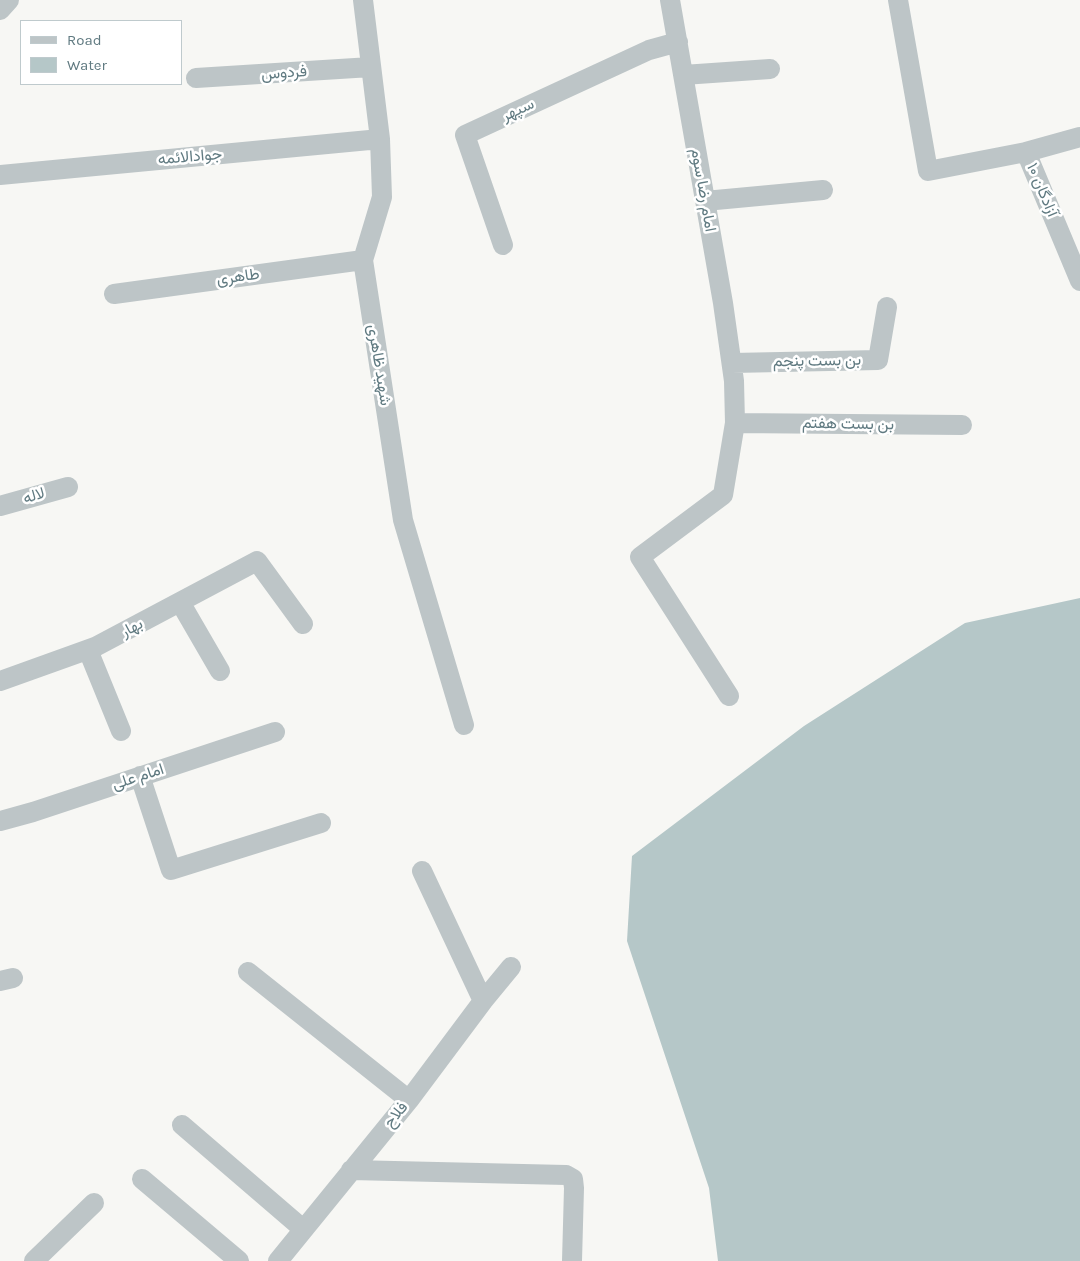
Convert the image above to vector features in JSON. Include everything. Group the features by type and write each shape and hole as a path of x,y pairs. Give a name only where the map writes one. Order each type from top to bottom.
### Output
{"street":[{"path":"0,10 9,0"},
{"name":"شهید ظاهری","path":"363,0 380,139 382,197 363,260 403,520 464,725"},
{"name":"امام رضا سوم","path":"670,0 733,372 735,423 723,496 640,557 729,696"},
{"path":"898,0 928,171 1026,152"},
{"name":"سپهر","path":"503,244 465,135 649,50 678,42"},
{"name":"فردوس","path":"196,78 372,67"},
{"path":"683,75 770,69"},
{"name":"آزادگان ۱۰","path":"1080,137 1026,152 1080,281"},
{"name":"جوادالائمه","path":"0,175 380,139"},
{"path":"705,201 822,190"},
{"name":"طاهری","path":"114,294 363,260"},
{"name":"بن بست پنجم","path":"733,372 878,360 887,307"},
{"name":"بن بست هفتم","path":"735,423 962,425"},
{"name":"لاله","path":"0,506 68,487"},
{"name":"بهار","path":"0,681 88,650 258,561 303,624"},
{"path":"180,602 220,671"},
{"path":"88,650 121,730"},
{"name":"امام علی","path":"0,821 275,732"},
{"path":"140,776 172,870 321,823"},
{"path":"422,871 483,1001"},
{"name":"فلاح","path":"278,1261 409,1100 483,1001 511,967"},
{"path":"248,972 409,1100"},
{"path":"182,1125 303,1229"},
{"path":"351,1170 566,1175 573,1178 574,1188 572,1261"},
{"path":"142,1179 239,1261"},
{"path":"34,1261 94,1203"}],"water":[{"path":"1080,598 1080,1261 718,1261 709,1188 627,941 632,856 804,726 965,623"}]}
